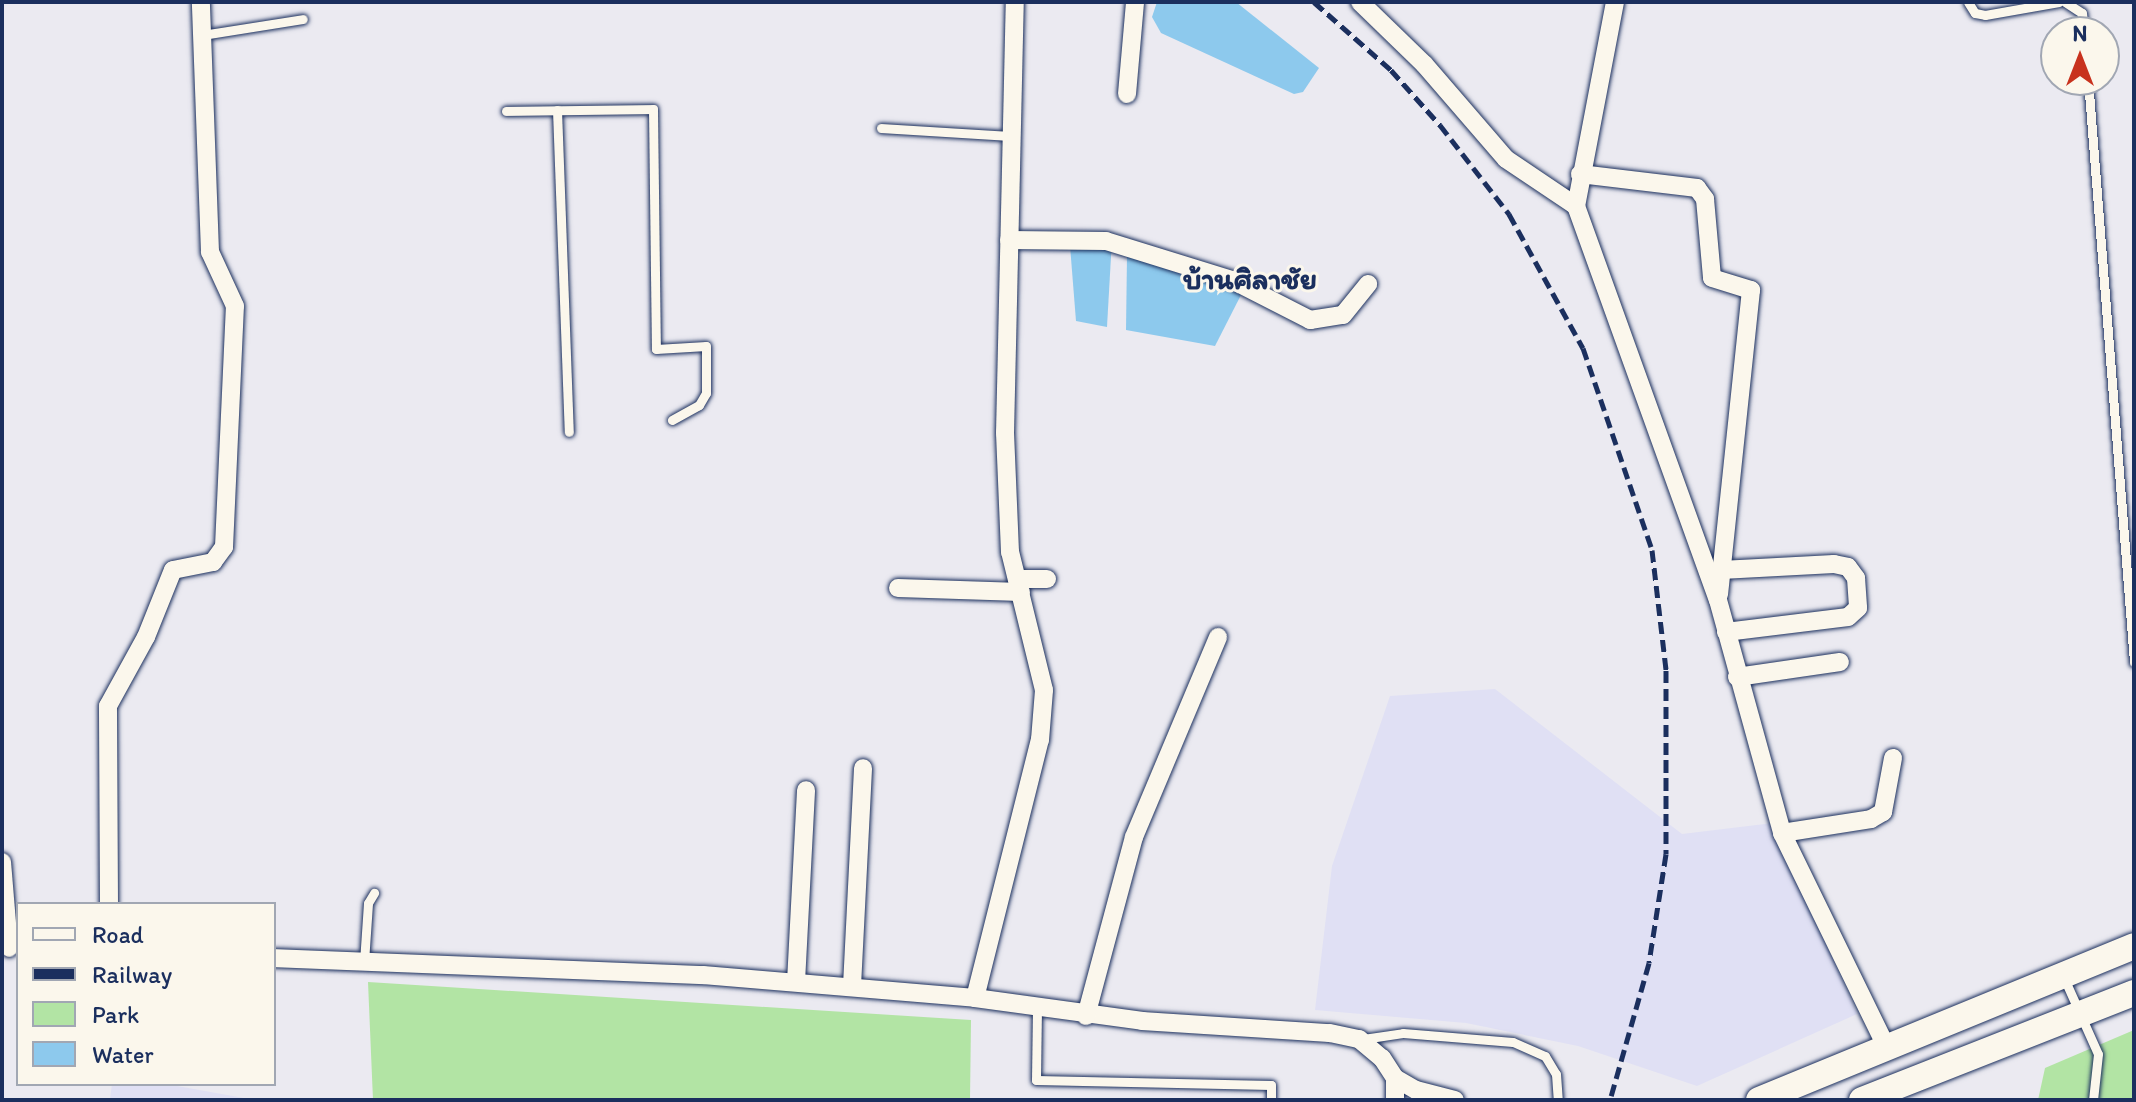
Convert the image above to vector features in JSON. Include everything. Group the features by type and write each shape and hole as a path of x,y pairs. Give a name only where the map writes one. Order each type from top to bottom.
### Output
{"main road":[{"path":"1759,1100 2134,946"},
{"path":"1862,1100 2134,993"}],"street":[{"path":"109,902 108,706 146,637 173,570 213,562 224,547 235,306 210,252 201,2"},
{"path":"975,998 1040,740 1044,690 1010,552 1005,433 1015,2"},
{"path":"1127,94 1135,2"},
{"path":"1360,2 1424,64 1506,159 1576,206"},
{"path":"1615,2 1576,206 1718,600 1782,833 1887,1048"},
{"path":"1580,174 1697,188 1705,199 1712,278 1751,290 1718,600"},
{"path":"1009,240 1106,241 1232,280 1310,320 1343,315 1368,284"},
{"path":"1721,570 1834,564 1848,567 1856,578 1858,608 1848,617 1726,632"},
{"path":"898,588 1019,586 1047,579"},
{"path":"1086,1016 1134,837 1218,637"},
{"path":"1737,677 1840,662"},
{"path":"1782,833 1871,819 1883,812 1893,758"},
{"path":"852,986 863,768"},
{"path":"796,982 806,790"},
{"path":"2,862 10,948"},
{"path":"276,958 796,982 975,998 1086,1016 1330,1033 1359,1039 1382,1058 1395,1078 1431,1096 1455,1100"},
{"path":"1395,1078 1395,1100"}],"lane":[{"path":"1968,2 1975,13 1985,15 2062,2 2082,16"},
{"path":"202,35 303,19"},
{"path":"2089,96 2134,662"},
{"path":"506,111 653,109 656,349 706,346 706,393 699,405 672,420"},
{"path":"557,110 569,432"},
{"path":"881,128 1010,136"},
{"path":"364,962 368,903 374,893"},
{"path":"2063,975 2098,1054 2093,1100"},
{"path":"1037,1008 1036,1080 1271,1085 1271,1100"},
{"path":"1359,1039 1403,1033 1513,1042 1545,1056 1556,1074 1558,1100"}],"shaded area":[{"path":"1495,689 1682,834 1773,823 1857,1014 1697,1086 1578,1046 1466,1023 1315,1010 1332,866 1390,696"},
{"path":"112,1086 177,1086 255,1100 110,1100"}],"green space":[{"path":"368,982 971,1020 970,1100 373,1100"},
{"path":"2134,1030 2134,1100 2038,1100 2045,1068"}],"water":[{"path":"1157,2 1236,2 1319,68 1303,92 1294,94 1161,33 1152,17"},
{"path":"1069,233 1112,239 1107,327 1076,321"},
{"path":"1127,256 1242,293 1215,346 1126,330"}],"railway":[{"path":"1314,2 1391,70 1440,125 1509,214 1583,348 1652,550 1666,670 1666,854 1649,963 1610,1100"}],"district":[{"name":"บ้านศิลาชัย","path":"1250,279"}]}
